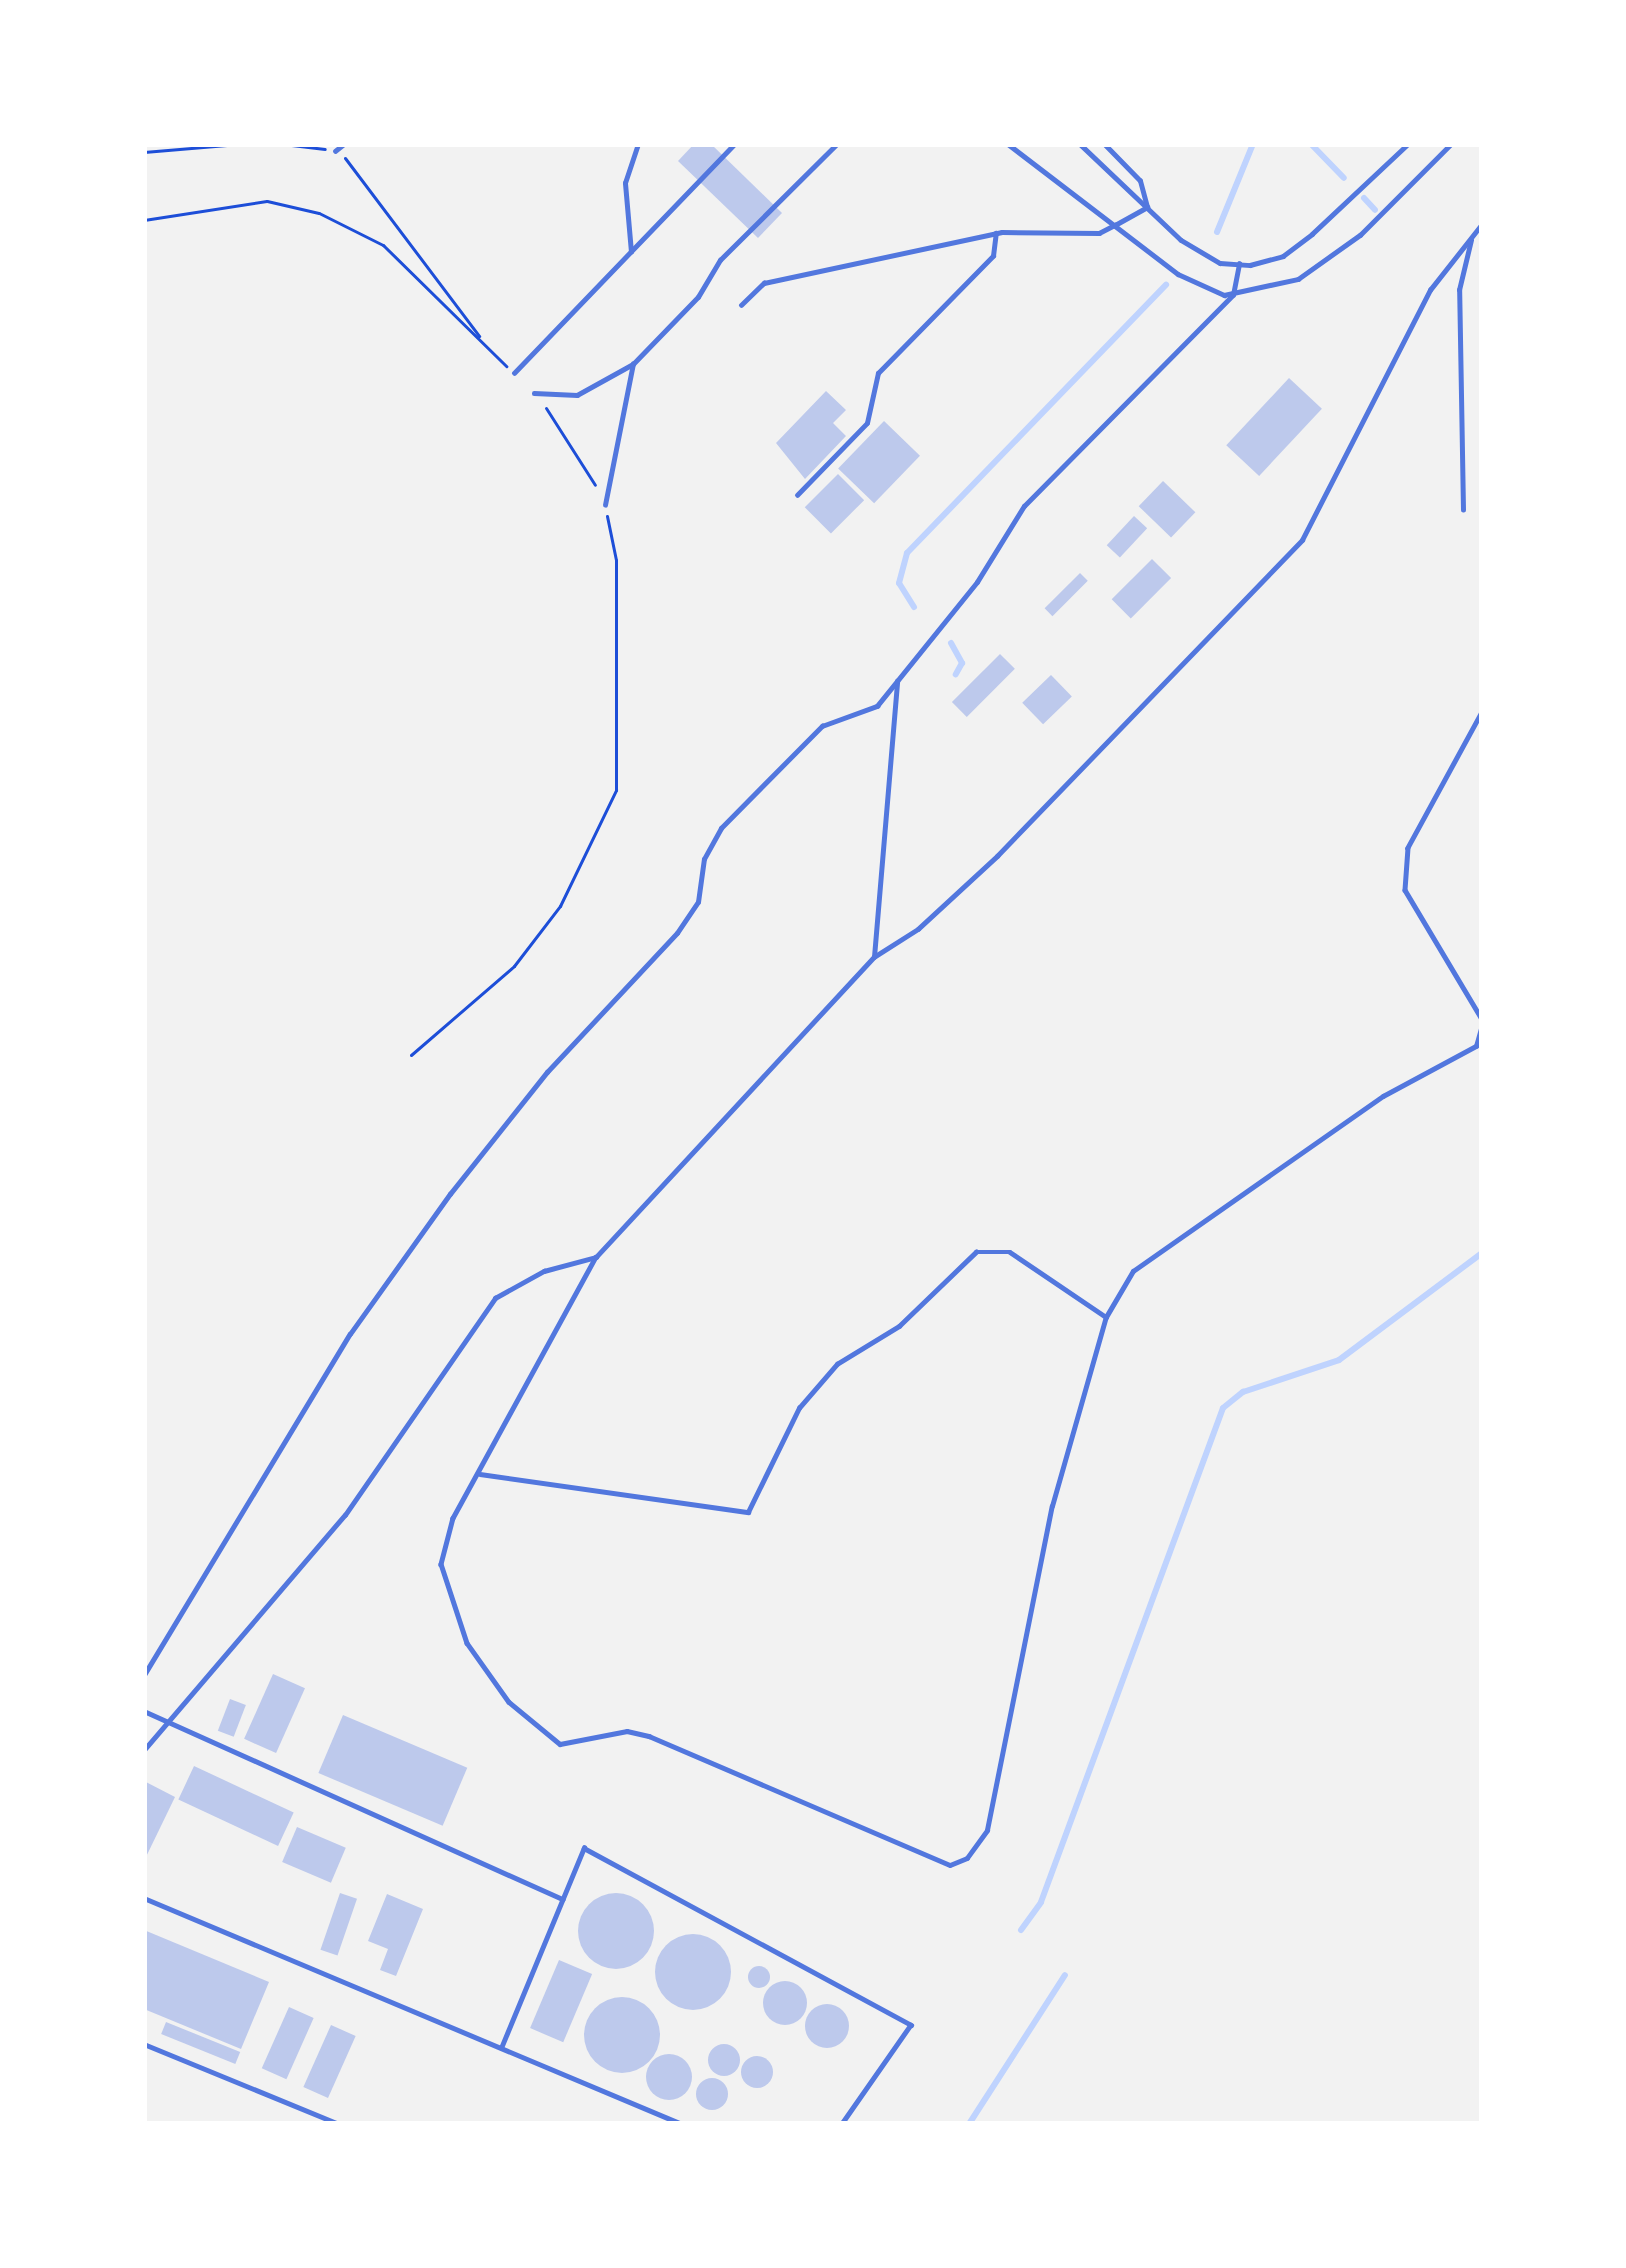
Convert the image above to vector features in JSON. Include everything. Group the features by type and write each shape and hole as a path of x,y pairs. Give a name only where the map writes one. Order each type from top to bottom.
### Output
{"lane":[{"path":"335,151 344,144"},
{"path":"631,251 625,183 638,144"},
{"path":"514,373 734,144"},
{"path":"534,393 577,395 633,364 698,297 719,260 838,144"},
{"path":"1008,144 1178,274 1233,295"},
{"path":"1079,144 1181,240 1239,265 1283,256 1408,144"},
{"path":"1104,144 1139,181 1147,207"},
{"path":"144,1675 350,1334 437,1211 547,1072 677,933 698,902 704,859 721,828 795,748 822,726 866,714 976,582 1024,506 1233,295 1298,279 1360,235 1451,144"},
{"path":"741,305 764,283 995,233 1099,232 1147,207"},
{"path":"1482,224 1430,290 1302,540 997,856 918,929 874,957 596,1257 453,1518 442,1564 446,1585 490,1682 560,1744 627,1730 950,1865 976,1848 998,1796 1052,1506 1106,1317 1133,1271 1383,1096 1479,1045 1482,1022 1406,890 1408,848 1482,712"},
{"path":"797,496 867,423 878,373 992,256 995,233"},
{"path":"1462,510 1459,290 1472,234"},
{"path":"1233,295 1239,265"},
{"path":"605,505 633,364"},
{"path":"874,957 898,677"},
{"path":"477,1474 748,1512 800,1408 837,1364 899,1326 976,1252 1010,1252 1106,1317"},
{"path":"144,1750 345,1515 495,1298 544,1271 596,1257"},
{"path":"144,1712 563,1899"},
{"path":"501,2048 584,1849 911,2025 842,2124"},
{"path":"144,1898 682,2124"},
{"path":"144,2044 339,2124"}],"path":[{"path":"144,152 239,144"},
{"path":"283,144 335,151 356,166 488,347"},
{"path":"144,220 267,201 319,213 383,244 514,373"},
{"path":"411,1055 514,966 560,907 616,790 616,560 605,505 576,445 534,393"}],"building":[{"path":"694,144 711,144 782,213 758,238 678,161"},
{"path":"1289,378 1322,409 1259,476 1226,445"},
{"path":"826,391 846,410 833,423 846,436 805,479 776,443"},
{"path":"884,421 920,456 874,503 838,468"},
{"path":"838,474 864,500 831,533 805,507"},
{"path":"1163,481 1195,512 1171,537 1139,506"},
{"path":"1134,516 1147,528 1120,558 1107,545"},
{"path":"1152,559 1171,578 1131,618 1112,599"},
{"path":"1080,573 1088,581 1052,616 1045,608"},
{"path":"1000,654 1015,669 967,717 952,702"},
{"path":"1051,675 1072,697 1043,724 1022,703"},
{"path":"273,1674 305,1688 276,1753 244,1739"},
{"path":"230,1699 246,1705 234,1737 218,1731"},
{"path":"343,1715 467,1768 443,1826 318,1773"},
{"path":"194,1766 294,1812 278,1846 178,1800"},
{"path":"144,1781 175,1797 144,1861"},
{"path":"297,1827 346,1848 331,1883 282,1862"},
{"path":"340,1893 357,1899 337,1956 320,1950"},
{"path":"616,1893 631,1895 643,1904 652,1916 652,1946 643,1958 631,1967 616,1969 601,1967 589,1958 580,1946 578,1931 580,1916 589,1904 601,1895"},
{"path":"387,1894 423,1909 396,1976 380,1970 388,1949 368,1941"},
{"path":"144,1930 269,1982 241,2049 144,2009"},
{"path":"693,1934 708,1936 720,1945 729,1957 729,1987 720,1999 708,2008 693,2010 678,2008 666,1999 657,1987 655,1972 657,1957 666,1945 678,1936"},
{"path":"559,1960 592,1974 563,2042 530,2028"},
{"path":"759,1966 770,1977 759,1988 748,1977"},
{"path":"785,1981 801,1987 807,2003 801,2019 785,2025 769,2019 763,2003 769,1987"},
{"path":"622,1997 637,1999 649,2008 658,2020 658,2050 649,2062 637,2071 622,2073 607,2071 595,2062 586,2050 584,2035 586,2020 595,2008 607,1999"},
{"path":"827,2004 842,2011 849,2026 842,2041 827,2048 812,2041 805,2026 812,2011"},
{"path":"289,2007 314,2018 286,2079 262,2068"},
{"path":"166,2022 240,2052 235,2064 161,2034"},
{"path":"331,2025 356,2036 328,2098 303,2087"},
{"path":"724,2044 736,2048 740,2060 736,2072 724,2076 712,2072 708,2060 712,2048"},
{"path":"669,2054 685,2061 692,2077 685,2093 669,2100 653,2093 646,2077 653,2061"},
{"path":"757,2056 769,2060 773,2072 769,2084 757,2088 745,2084 741,2072 745,2060"},
{"path":"712,2078 724,2082 728,2094 724,2106 712,2110 700,2106 696,2094 700,2082"}],"waterway":[{"path":"1217,232 1253,144"},
{"path":"1311,144 1344,178"},
{"path":"1364,198 1375,210"},
{"path":"914,607 899,583 907,553 1166,285"},
{"path":"951,643 962,663 956,674"},
{"path":"1021,1930 1041,1902 1223,1408 1243,1392 1339,1360 1482,1253"},
{"path":"969,2124 1065,1975"}]}
